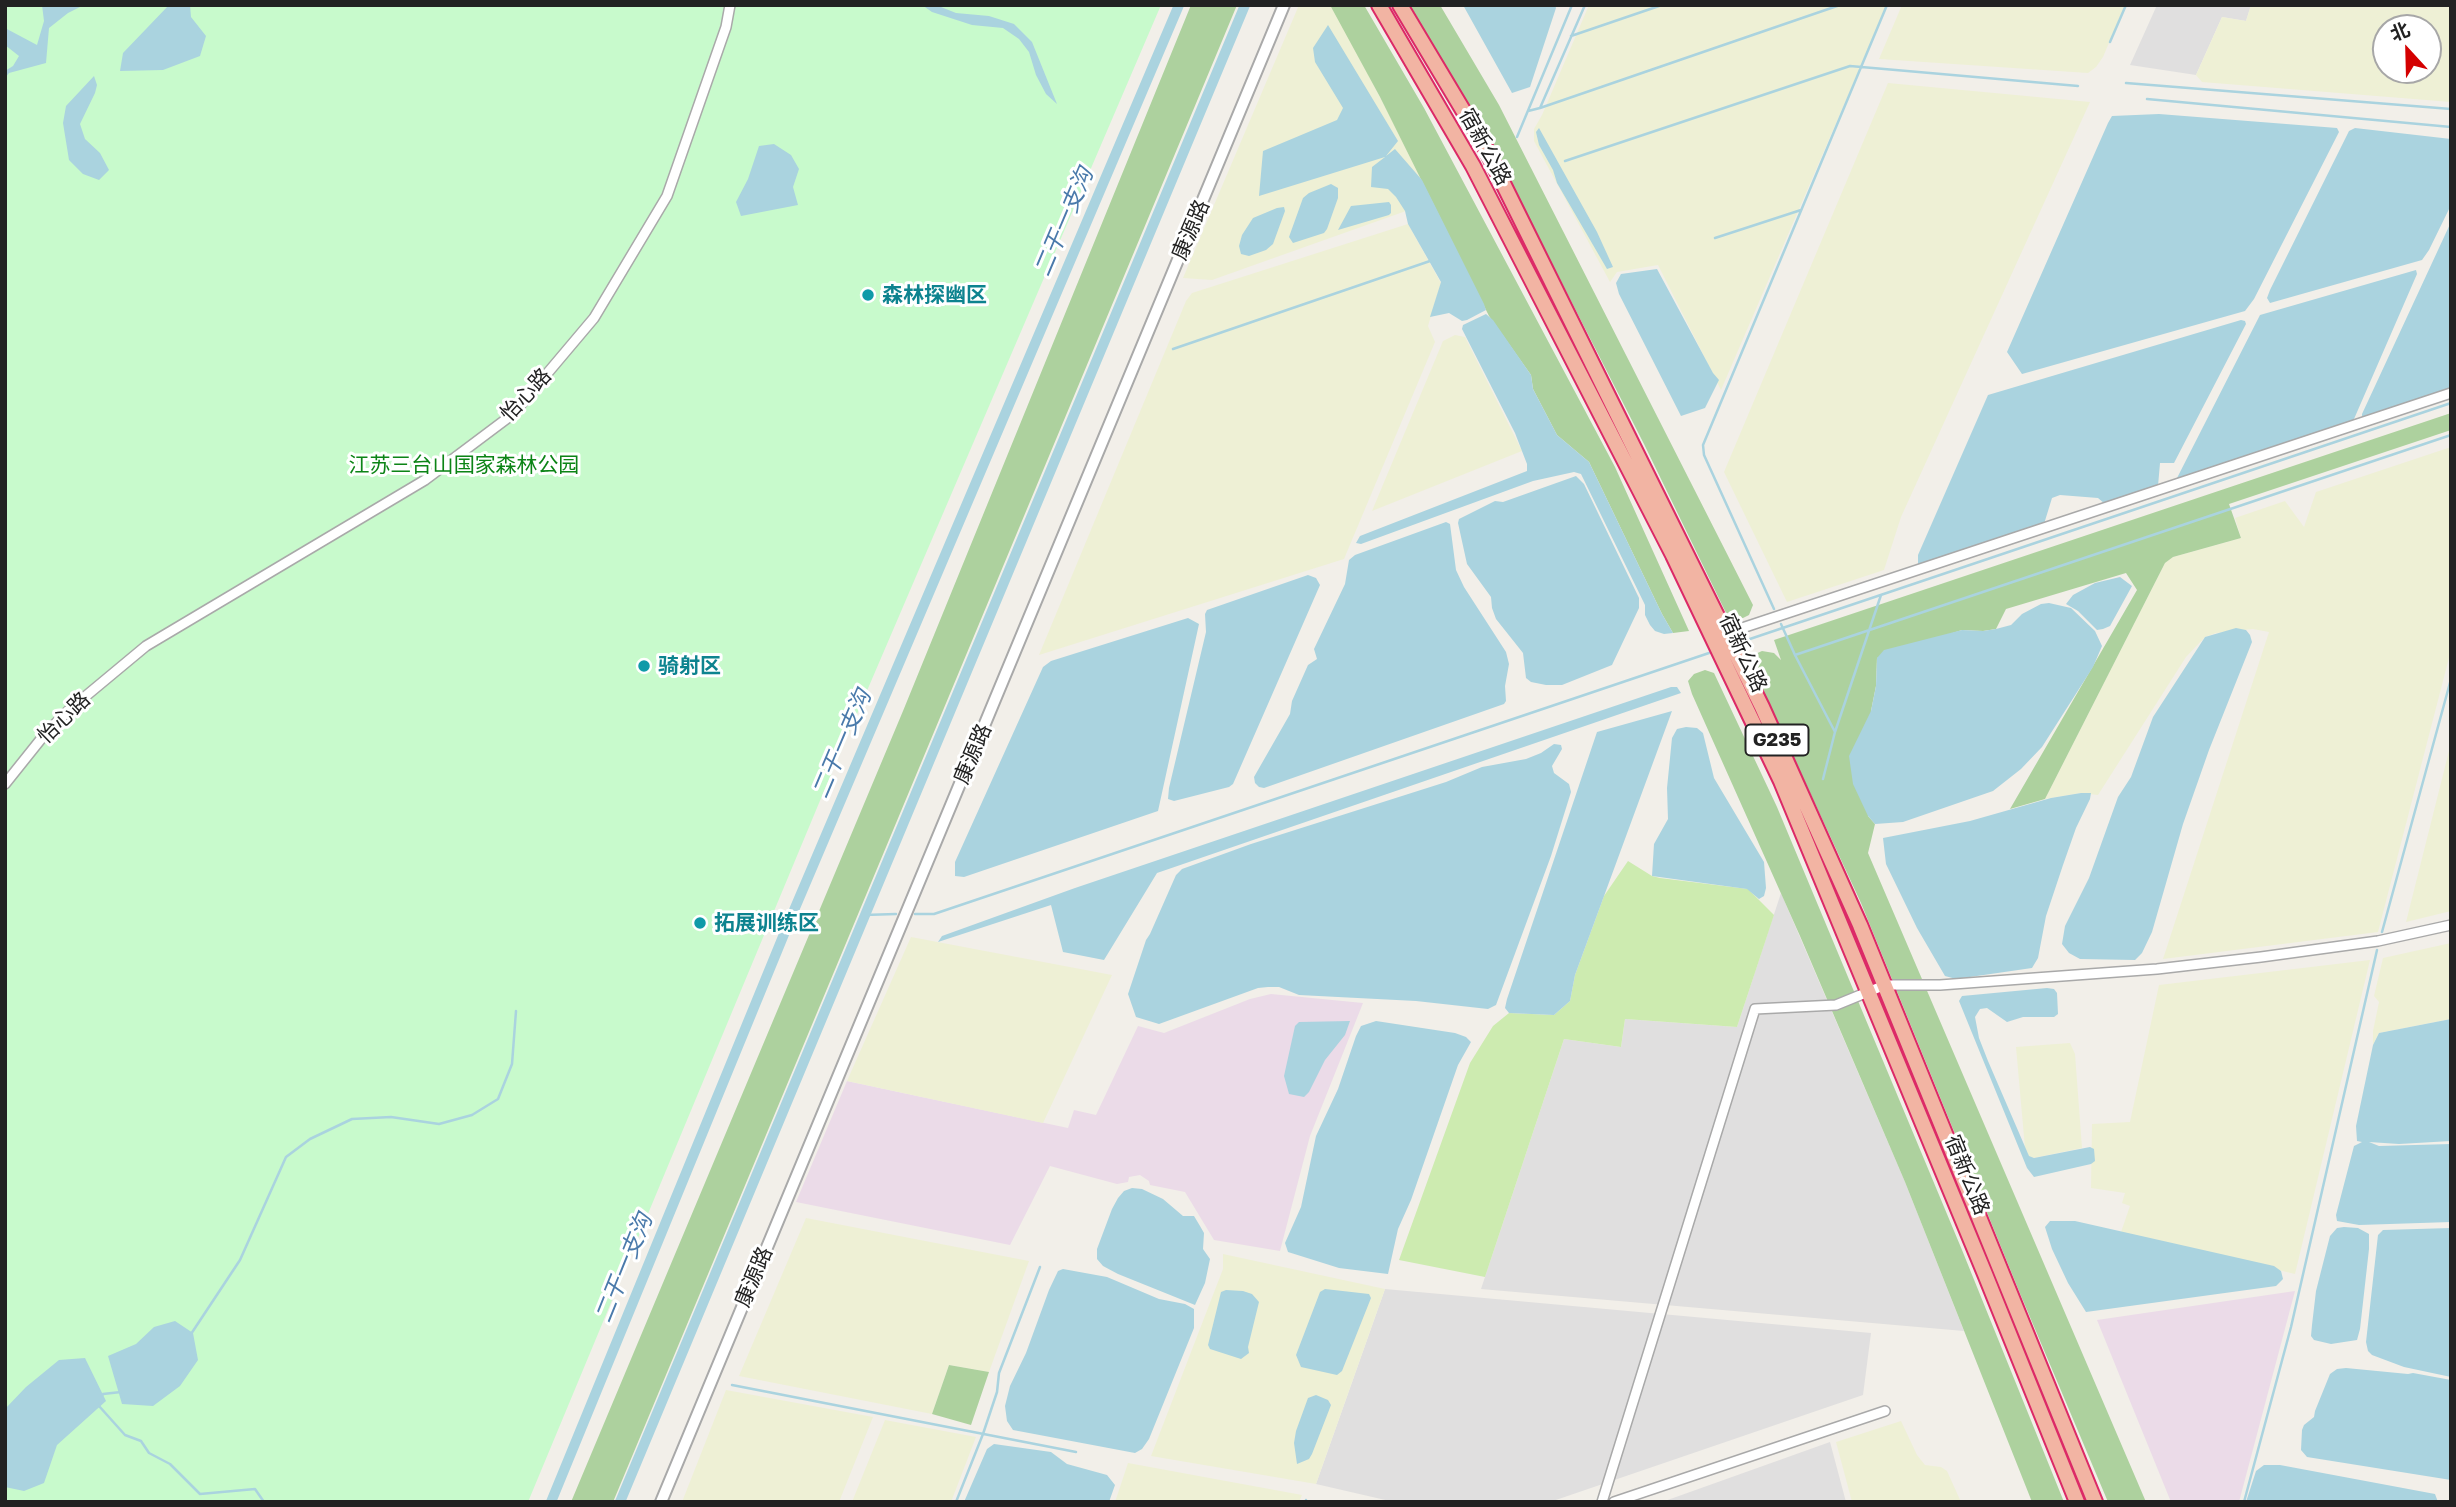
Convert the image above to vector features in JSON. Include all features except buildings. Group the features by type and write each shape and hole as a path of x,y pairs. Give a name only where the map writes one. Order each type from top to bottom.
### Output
{"highway":[{"name":"宿新公路","path":"1379,5 1473,166 1673,555 1762,707 1860,925 2095,1502"},
{"name":"宿新公路","path":"1400,5 1485,148 1719,635 2077,1502"}],"street":[{"name":"怡心路","path":"5,784 45,734 69,710 146,646 425,480 513,414 594,318 667,196 726,27 730,5"},
{"name":"康源路","path":"661,1502 1284,5"},
{"path":"1719,635 2451,393"},
{"path":"1602,1502 1755,1009 1836,1005 1885,985 1940,985 2157,969 2378,941 2451,925"},
{"path":"1614,1502 1885,1411"}],"shaded area":[{"path":"2157,5 2251,5 2246,21 2222,17 2196,75 2130,65"},
{"path":"1781,893 1905,1182 1964,1331 1481,1289 1564,1039 1621,1047 1625,1019 1737,1027"},
{"path":"1271,994 1363,1003 1310,1136 1280,1251 1214,1240 1185,1192 1150,1185 1149,1181 1140,1175 1129,1177 1128,1182 1117,1184 1050,1166 1010,1245 796,1202 847,1081 1068,1128 1074,1110 1096,1115 1138,1026 1164,1033 1250,999"},
{"path":"1385,1289 1871,1333 1863,1395 1550,1502 1394,1502 1316,1484"},
{"path":"2295,1291 2239,1502 2171,1502 2097,1320"},
{"path":"1830,1442 1846,1502 1662,1502"}],"green space":[{"name":"江苏三台山国家森林公园","path":"5,5 1161,5 824,791 528,1502 5,1502"},
{"path":"1191,5 1237,5 613,1502 571,1502 903,711"},
{"path":"1299,5 1332,5 1434,201 1212,280 1183,278"},
{"path":"1330,5 1364,5 1424,108 1615,467 1689,631 1673,633 1589,462 1557,435 1533,389 1531,375 1489,316 1380,97"},
{"path":"1410,5 1440,5 1499,105 1753,605 1749,615 1743,618 1728,617 1644,444 1495,152"},
{"path":"1589,5 1887,5 1721,390 1658,265 1617,272 1610,282 1534,141 1534,129"},
{"path":"1902,5 2125,5 2103,57 2088,73 1879,59"},
{"path":"2251,5 2451,5 2451,102 2202,82 2196,75 2222,17 2246,21"},
{"path":"1888,83 2090,102 1901,517 1884,570 1787,602 1724,472"},
{"path":"1408,224 1441,283 1428,326 1435,342 1344,559 1039,655 1186,301 1192,293"},
{"path":"1455,335 1465,337 1522,451 1372,511 1443,341"},
{"path":"2451,413 2451,430 2229,504 2241,538 2173,557 2165,563 2045,799 2010,809 2137,590 2126,573 2006,609 1996,629 1962,630 1877,658 1876,686 1871,711 1868,816 1875,824 1868,853 2146,1502 2108,1502 1861,903 1751,665 1753,655 1762,651 1774,653 1781,660 1774,640"},
{"path":"2451,447 2451,650 2378,932 2163,959 2269,632 2253,629 2216,633 2205,637 2186,657 2098,795 2081,793 2045,799 2165,563 2173,557 2241,538 2235,518 2285,501 2304,527 2316,492"},
{"path":"1705,670 1714,673 1777,807 2064,1502 2032,1502 1905,1182 1800,936 1692,694 1688,681 1694,674"},
{"path":"2451,743 2451,911 2406,922"},
{"path":"1628,861 1660,878 1748,889 1774,915 1737,1027 1625,1019 1621,1047 1564,1039 1485,1277 1399,1260 1470,1063 1493,1026 1509,1013 1554,1015 1570,1001 1575,975 1604,896"},
{"path":"911,937 1112,975 1043,1123 847,1081"},
{"path":"2451,943 2451,1019 2379,1033 2373,1045 2379,1002 2374,996 2383,958"},
{"path":"2370,960 2295,1274 2121,1232 2130,1206 2122,1203 2125,1193 2091,1188 2092,1124 2130,1122 2159,985"},
{"path":"2070,1043 2075,1054 2082,1148 2029,1157 2025,1148 2016,1047"},
{"path":"806,1218 1029,1261 989,1372 949,1365 932,1414 739,1376"},
{"path":"1223,1254 1385,1289 1316,1484 1151,1456 1223,1269"},
{"path":"949,1365 989,1372 971,1425 932,1414"},
{"path":"726,1390 873,1417 839,1502 682,1502"},
{"path":"885,1420 976,1437 951,1502 852,1502"},
{"path":"1901,1421 1917,1455 1925,1465 1941,1467 1947,1471 1961,1502 1852,1502 1836,1442"},
{"path":"1128,1463 1302,1495 1299,1502 1115,1502"}],"water":[{"path":"42,5 84,5 68,13 49,28 46,63 9,73 5,78 5,71 13,66 19,56 5,45 5,28 37,45 44,21"},
{"path":"169,5 190,5 191,17 206,36 200,56 163,70 120,71 123,53"},
{"path":"922,5 936,5 956,13 989,16 1014,24 1032,42 1057,104 1046,94 1036,75 1029,52 1019,39 1003,28 972,25 932,12"},
{"path":"1463,5 1555,5 1530,87 1512,93"},
{"path":"1328,25 1398,141 1386,156 1395,149 1422,180 1484,304 1486,310 1467,320 1462,321 1449,313 1430,317 1441,282 1396,197 1388,189 1371,187 1372,167 1385,157 1259,196 1263,151 1337,120 1343,108 1315,62 1313,48"},
{"path":"94,76 97,85 95,93 80,124 85,139 100,153 109,170 99,180 83,174 69,160 63,123 66,106"},
{"path":"2159,114 2337,128 2339,132 2254,299 2245,311 2022,374 2007,352 2108,123 2112,116"},
{"path":"1539,128 1597,232 1613,267 1607,269 1557,183 1539,145 1536,132"},
{"path":"2355,128 2451,139 2451,205 2422,260 2270,303 2267,298 2270,290 2349,131"},
{"path":"774,144 791,155 799,169 793,187 798,205 741,216 736,202 748,179 759,146"},
{"path":"1331,184 1338,188 1338,198 1327,229 1324,233 1293,243 1289,237 1303,198"},
{"path":"1389,202 1389,215 1338,230 1351,206"},
{"path":"1284,207 1273,244 1266,250 1249,256 1241,254 1239,246 1242,235 1253,218"},
{"path":"2451,222 2451,388 2362,418 2362,414"},
{"path":"1657,269 1719,380 1705,408 1681,416 1619,294 1616,283 1621,274"},
{"path":"2416,270 2417,274 2350,423 2176,480 2260,315"},
{"path":"1486,314 1531,375 1533,389 1557,435 1589,462 1673,633 1655,631 1650,625 1645,615 1645,605 1581,474 1574,472 1533,481 1361,544 1356,543 1360,536 1527,471 1527,464 1515,433 1462,329 1463,325"},
{"path":"2241,320 2246,324 2174,463 2160,463 2158,486 2105,504 2098,498 2060,495 2052,498 2044,524 1918,565 1918,555 1988,395"},
{"path":"1576,476 1584,484 1639,598 1639,608 1612,665 1562,685 1546,685 1531,682 1526,678 1523,653 1496,619 1491,597 1467,564 1458,523 1459,519 1495,501 1503,502"},
{"path":"1446,522 1450,524 1456,570 1506,652 1509,664 1504,704 1264,788 1259,787 1254,777 1290,714 1292,701 1308,665 1317,659 1314,649 1345,584 1349,560 1355,555"},
{"path":"1308,575 1316,578 1320,585 1233,784 1174,801 1168,799 1206,632 1207,610"},
{"path":"2120,577 2132,586 2110,626 2097,630 2078,611 2066,604 2073,595 2095,583"},
{"path":"2049,603 2071,608 2095,631 2102,646 2093,667 2042,747 2021,769 1993,791 1903,822 1875,824 1868,816 1853,784 1849,756 1871,711 1876,686 1877,658 1884,650 1962,630 1983,631 2011,625 2022,614"},
{"path":"1188,618 1199,624 1158,811 964,877 955,876 955,862 1043,667 1051,661"},
{"path":"2236,628 2246,630 2252,642 2183,824 2152,932 2142,953 2135,960 2080,959 2069,953 2062,944 2065,926 2089,878 2118,797 2131,777 2153,717 2205,637"},
{"path":"1677,687 1681,693 1157,873 1104,960 1063,952 1051,905 938,942 942,936 1075,888"},
{"path":"1672,711 1575,975 1570,1001 1554,1015 1509,1013 1505,1008 1507,999 1597,732"},
{"path":"1697,728 1703,733 1714,778 1764,862 1766,888 1764,896 1759,899 1747,889 1652,876 1654,844 1668,819 1667,788 1672,738 1677,729"},
{"path":"1554,744 1561,745 1562,749 1552,766 1554,773 1569,784 1571,792 1551,856 1496,1005 1488,1009 1416,1001 1299,995 1279,987 1268,987 1258,988 1159,1024 1136,1017 1128,994 1146,940 1176,875 1182,869 1251,844 1446,782 1482,767 1526,759"},
{"path":"2091,793 2090,799 2063,865 2046,916 2038,958 2032,968 1956,979 1945,976 1917,928 1886,864 1883,838 1970,821 2051,798"},
{"path":"2054,989 2057,993 2058,1014 2054,1017 2023,1017 2007,1022 1987,1008 1980,1009 1975,1017 1979,1038 2029,1156 2034,1158 2090,1147 2094,1149 2095,1161 2091,1164 2034,1177 2027,1168 1959,1001 1962,996"},
{"path":"2451,1019 2451,1141 2399,1144 2369,1142 2379,1146 2451,1144 2451,1222 2359,1225 2337,1221 2336,1215 2354,1146 2362,1142 2357,1141 2356,1126 2373,1045 2379,1033"},
{"path":"1350,1021 1345,1035 1325,1060 1309,1092 1304,1097 1289,1094 1284,1076 1295,1026 1299,1022"},
{"path":"1376,1021 1455,1033 1471,1042 1458,1065 1411,1200 1398,1229 1388,1274 1339,1268 1288,1252 1285,1243 1301,1207 1316,1136 1338,1089 1356,1036 1361,1026"},
{"path":"1142,1189 1163,1199 1183,1216 1194,1216 1204,1233 1203,1249 1210,1259 1205,1283 1195,1305 1118,1274 1103,1266 1097,1259 1097,1249 1112,1209 1124,1191"},
{"path":"2050,1221 2075,1221 2274,1266 2281,1271 2283,1279 2276,1286 2086,1312 2052,1249 2045,1227"},
{"path":"2337,1228 2358,1228 2369,1234 2369,1249 2357,1340 2331,1344 2314,1340 2311,1336 2312,1325 2316,1291 2330,1236"},
{"path":"2451,1228 2451,1377 2404,1367 2372,1355 2366,1342 2378,1235 2383,1230"},
{"path":"1063,1269 1107,1277 1159,1299 1185,1304 1194,1309 1194,1328 1149,1439 1142,1449 1135,1453 1013,1430 1007,1421 1005,1406 1010,1386 1026,1353 1049,1290 1058,1271"},
{"path":"1325,1289 1369,1294 1371,1298 1342,1371 1337,1375 1301,1367 1296,1355 1320,1292"},
{"path":"1226,1290 1252,1294 1259,1302 1248,1347 1249,1353 1241,1359 1210,1349 1208,1345 1221,1292"},
{"path":"175,1321 193,1333 198,1360 180,1386 153,1406 122,1404 108,1356 136,1344 154,1327"},
{"path":"85,1358 106,1401 57,1445 44,1483 24,1491 5,1487 5,1409 26,1387 59,1360"},
{"path":"2337,1369 2413,1373 2451,1380 2451,1480 2307,1457 2301,1450 2304,1425 2314,1417 2330,1374"},
{"path":"1316,1395 1328,1400 1331,1405 1312,1454 1309,1459 1297,1464 1294,1443 1296,1431 1308,1398"},
{"path":"994,1444 1051,1452 1067,1464 1107,1475 1115,1485 1109,1502 964,1502 987,1449"},
{"path":"2264,1465 2280,1465 2435,1494 2438,1502 2246,1502 2256,1471"}],"waterway":[{"name":"二干一支沟","path":"551,1502 789,922 1179,5"},
{"path":"620,1502 1245,5"},
{"path":"1517,137 1572,5"},
{"path":"1528,111 1540,108 1585,5"},
{"path":"1571,36 1662,5"},
{"path":"1540,108 1840,5"},
{"path":"1774,609 1704,455 1703,445 1887,5"},
{"path":"2110,42 2126,5"},
{"path":"1565,161 1850,66 2078,86"},
{"path":"2126,83 2451,109"},
{"path":"2147,99 2451,127"},
{"path":"1715,238 1801,210"},
{"path":"1173,349 1430,261"},
{"path":"1741,642 2451,403"},
{"path":"1795,655 2451,435"},
{"path":"1823,779 1835,732 1881,595"},
{"path":"1781,624 1835,732"},
{"path":"915,914 934,914 1709,653"},
{"path":"2382,932 2451,679"},
{"path":"864,915 896,914"},
{"path":"2244,1502 2291,1327 2377,950"},
{"path":"191,1334 240,1260 286,1157 310,1139 352,1119 391,1117 439,1124 472,1115 498,1099 512,1064 516,1011"},
{"path":"956,1502 983,1434 997,1392 999,1373 1040,1267"},
{"path":"732,1385 1076,1452"},
{"path":"102,1396 121,1392"},
{"path":"100,1403 99,1406 125,1435 141,1441 149,1453 170,1464 200,1494 255,1489 264,1502"}],"place":[{"name":"森林探幽区","path":"868,295"},
{"name":"骑射区","path":"644,666"},
{"name":"拓展训练区","path":"700,923"}]}
